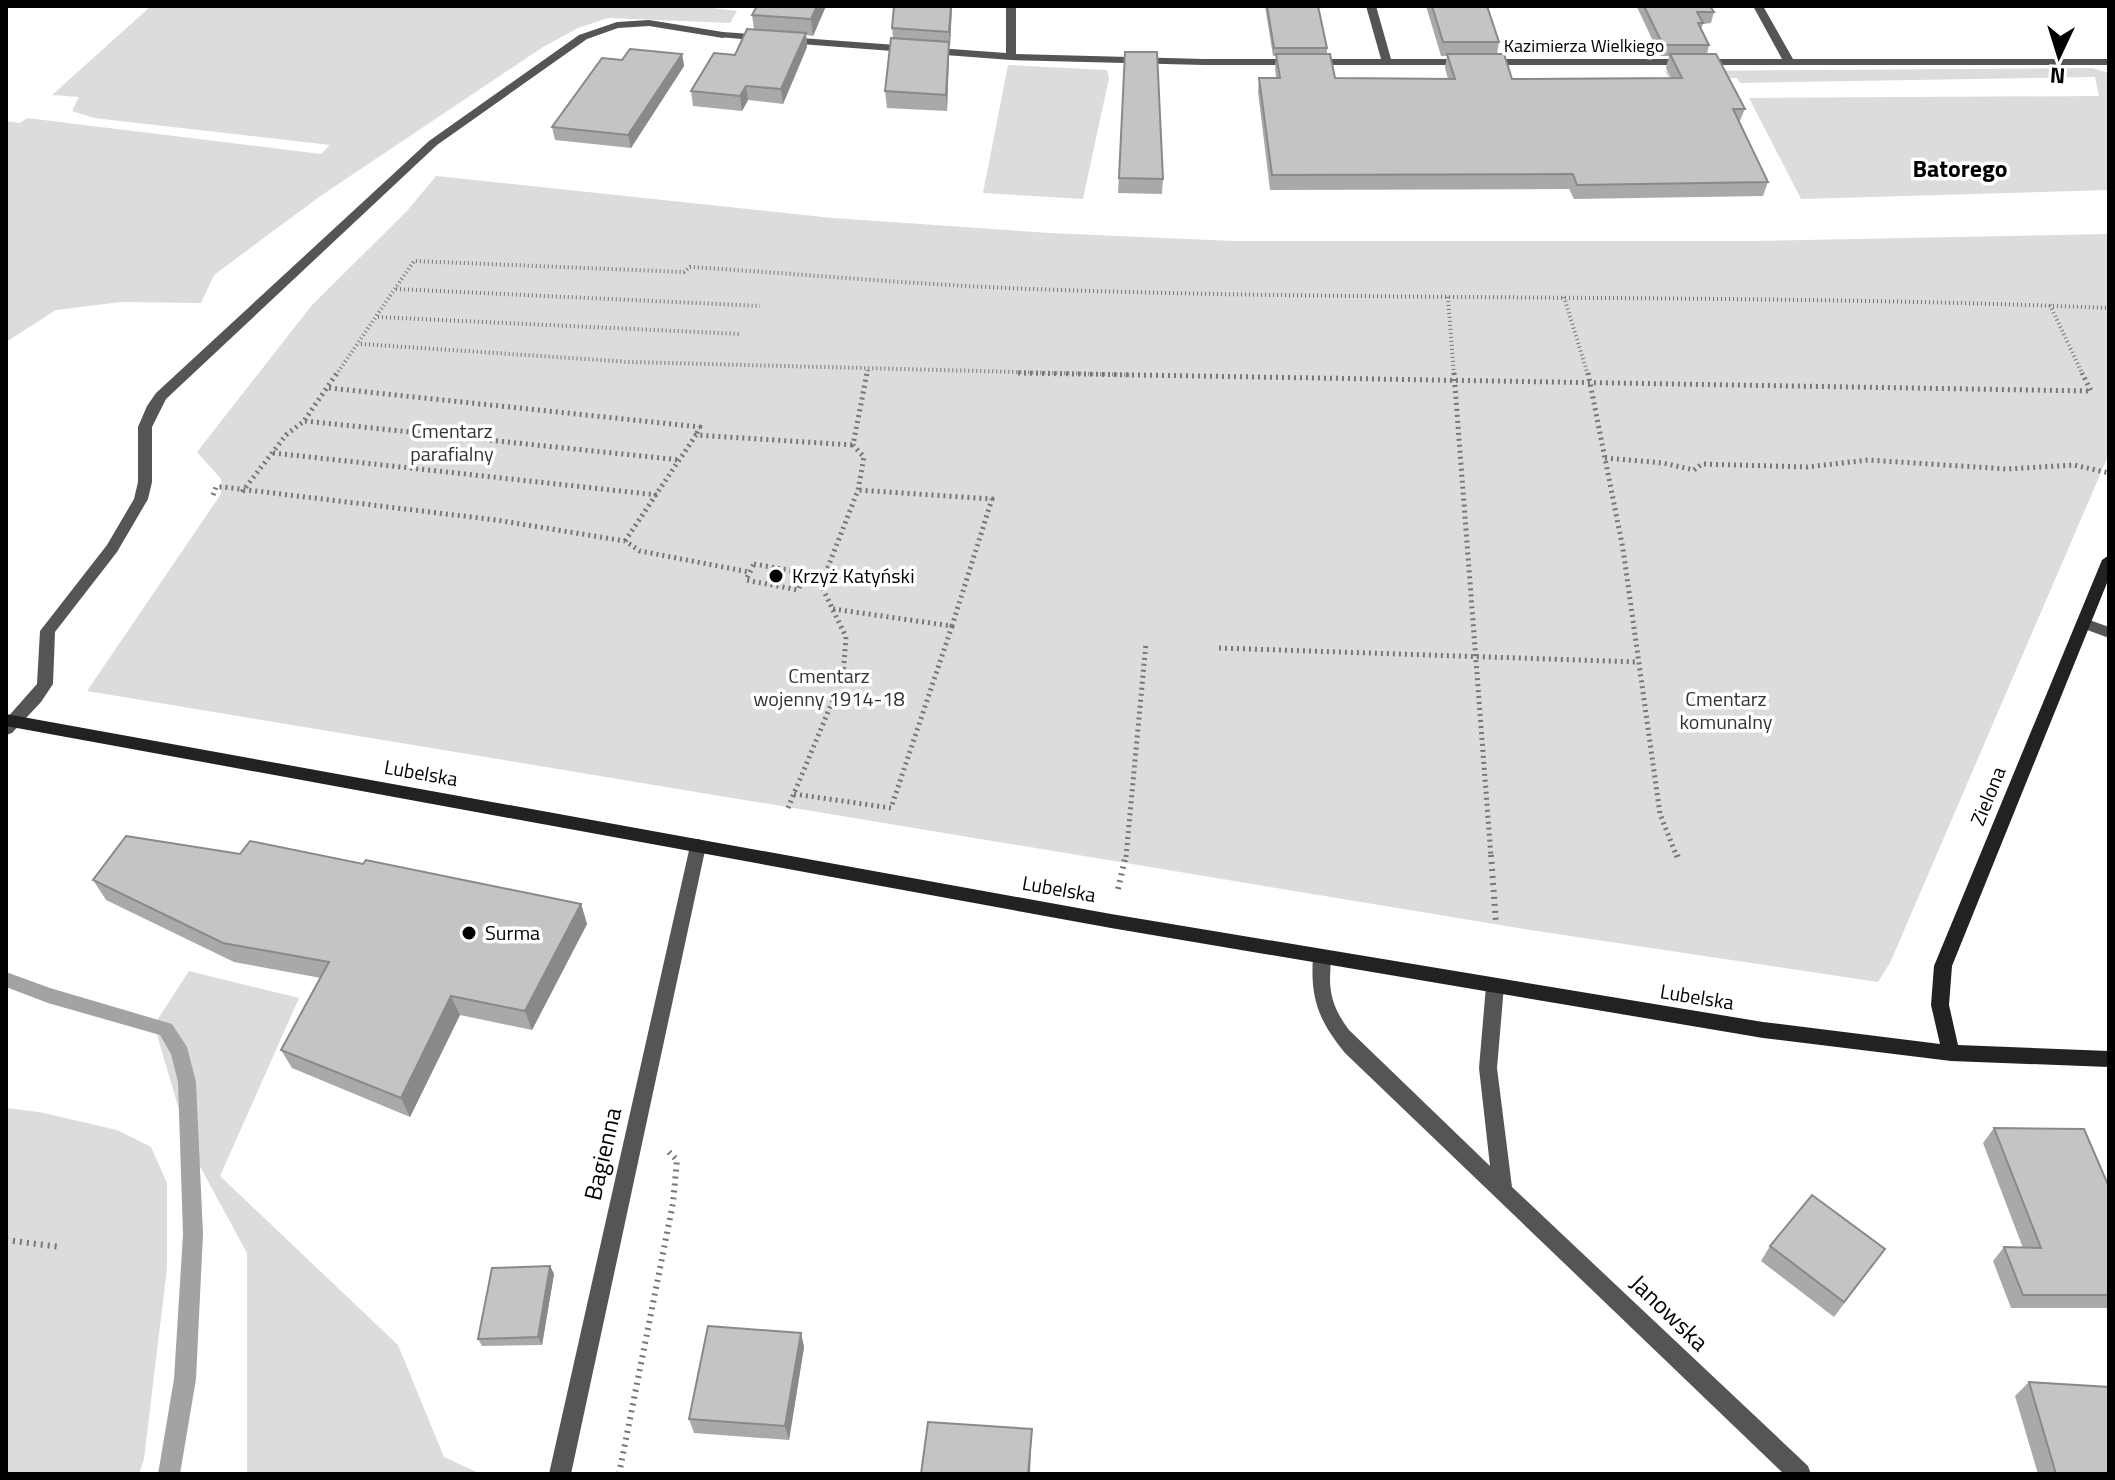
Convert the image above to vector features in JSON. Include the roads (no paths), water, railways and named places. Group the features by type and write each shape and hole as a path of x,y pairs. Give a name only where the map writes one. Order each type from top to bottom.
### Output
{"street":[{"path":"1011,6 1011,57"},
{"path":"1371,6 1387,63"},
{"path":"1758,6 1789,61"},
{"name":"Kazimierza Wielkiego","path":"9,723 46,682 48,660 45,646 48,631 131,519 142,497 146,478 143,442 147,415 153,404 433,143 583,37 617,25 649,23 723,35 1011,57 1387,63 2109,62"},
{"name":"Zielona","path":"1951,1053 1940,1005 1943,966 2109,560"},
{"path":"2084,623 2109,633"},
{"name":"Lubelska","path":"9,723 1322,957 1763,1030 1951,1053 2109,1059"},
{"name":"Bagienna","path":"560,1474 698,846"},
{"name":"Janowska","path":"1322,957 1319,981 1322,1003 1334,1026 1376,1073 1800,1474"},
{"path":"1495,986 1488,1068 1503,1190"}],"waterway":[{"path":"6,979 48,995 166,1029 180,1054 187,1082 193,1234 185,1379 169,1474"}],"place":[{"name":"Krzyż Katyński","path":"776,576"},
{"name":"Surma","path":"469,933"}],"district":[{"name":"Batorego","path":"1960,169"}],"park label":[{"name":"Cmentarz parafialny","path":"452,442"},
{"name":"Cmentarz wojenny 1914-18","path":"829,688"},
{"name":"Cmentarz komunalny","path":"1726,710"}]}
